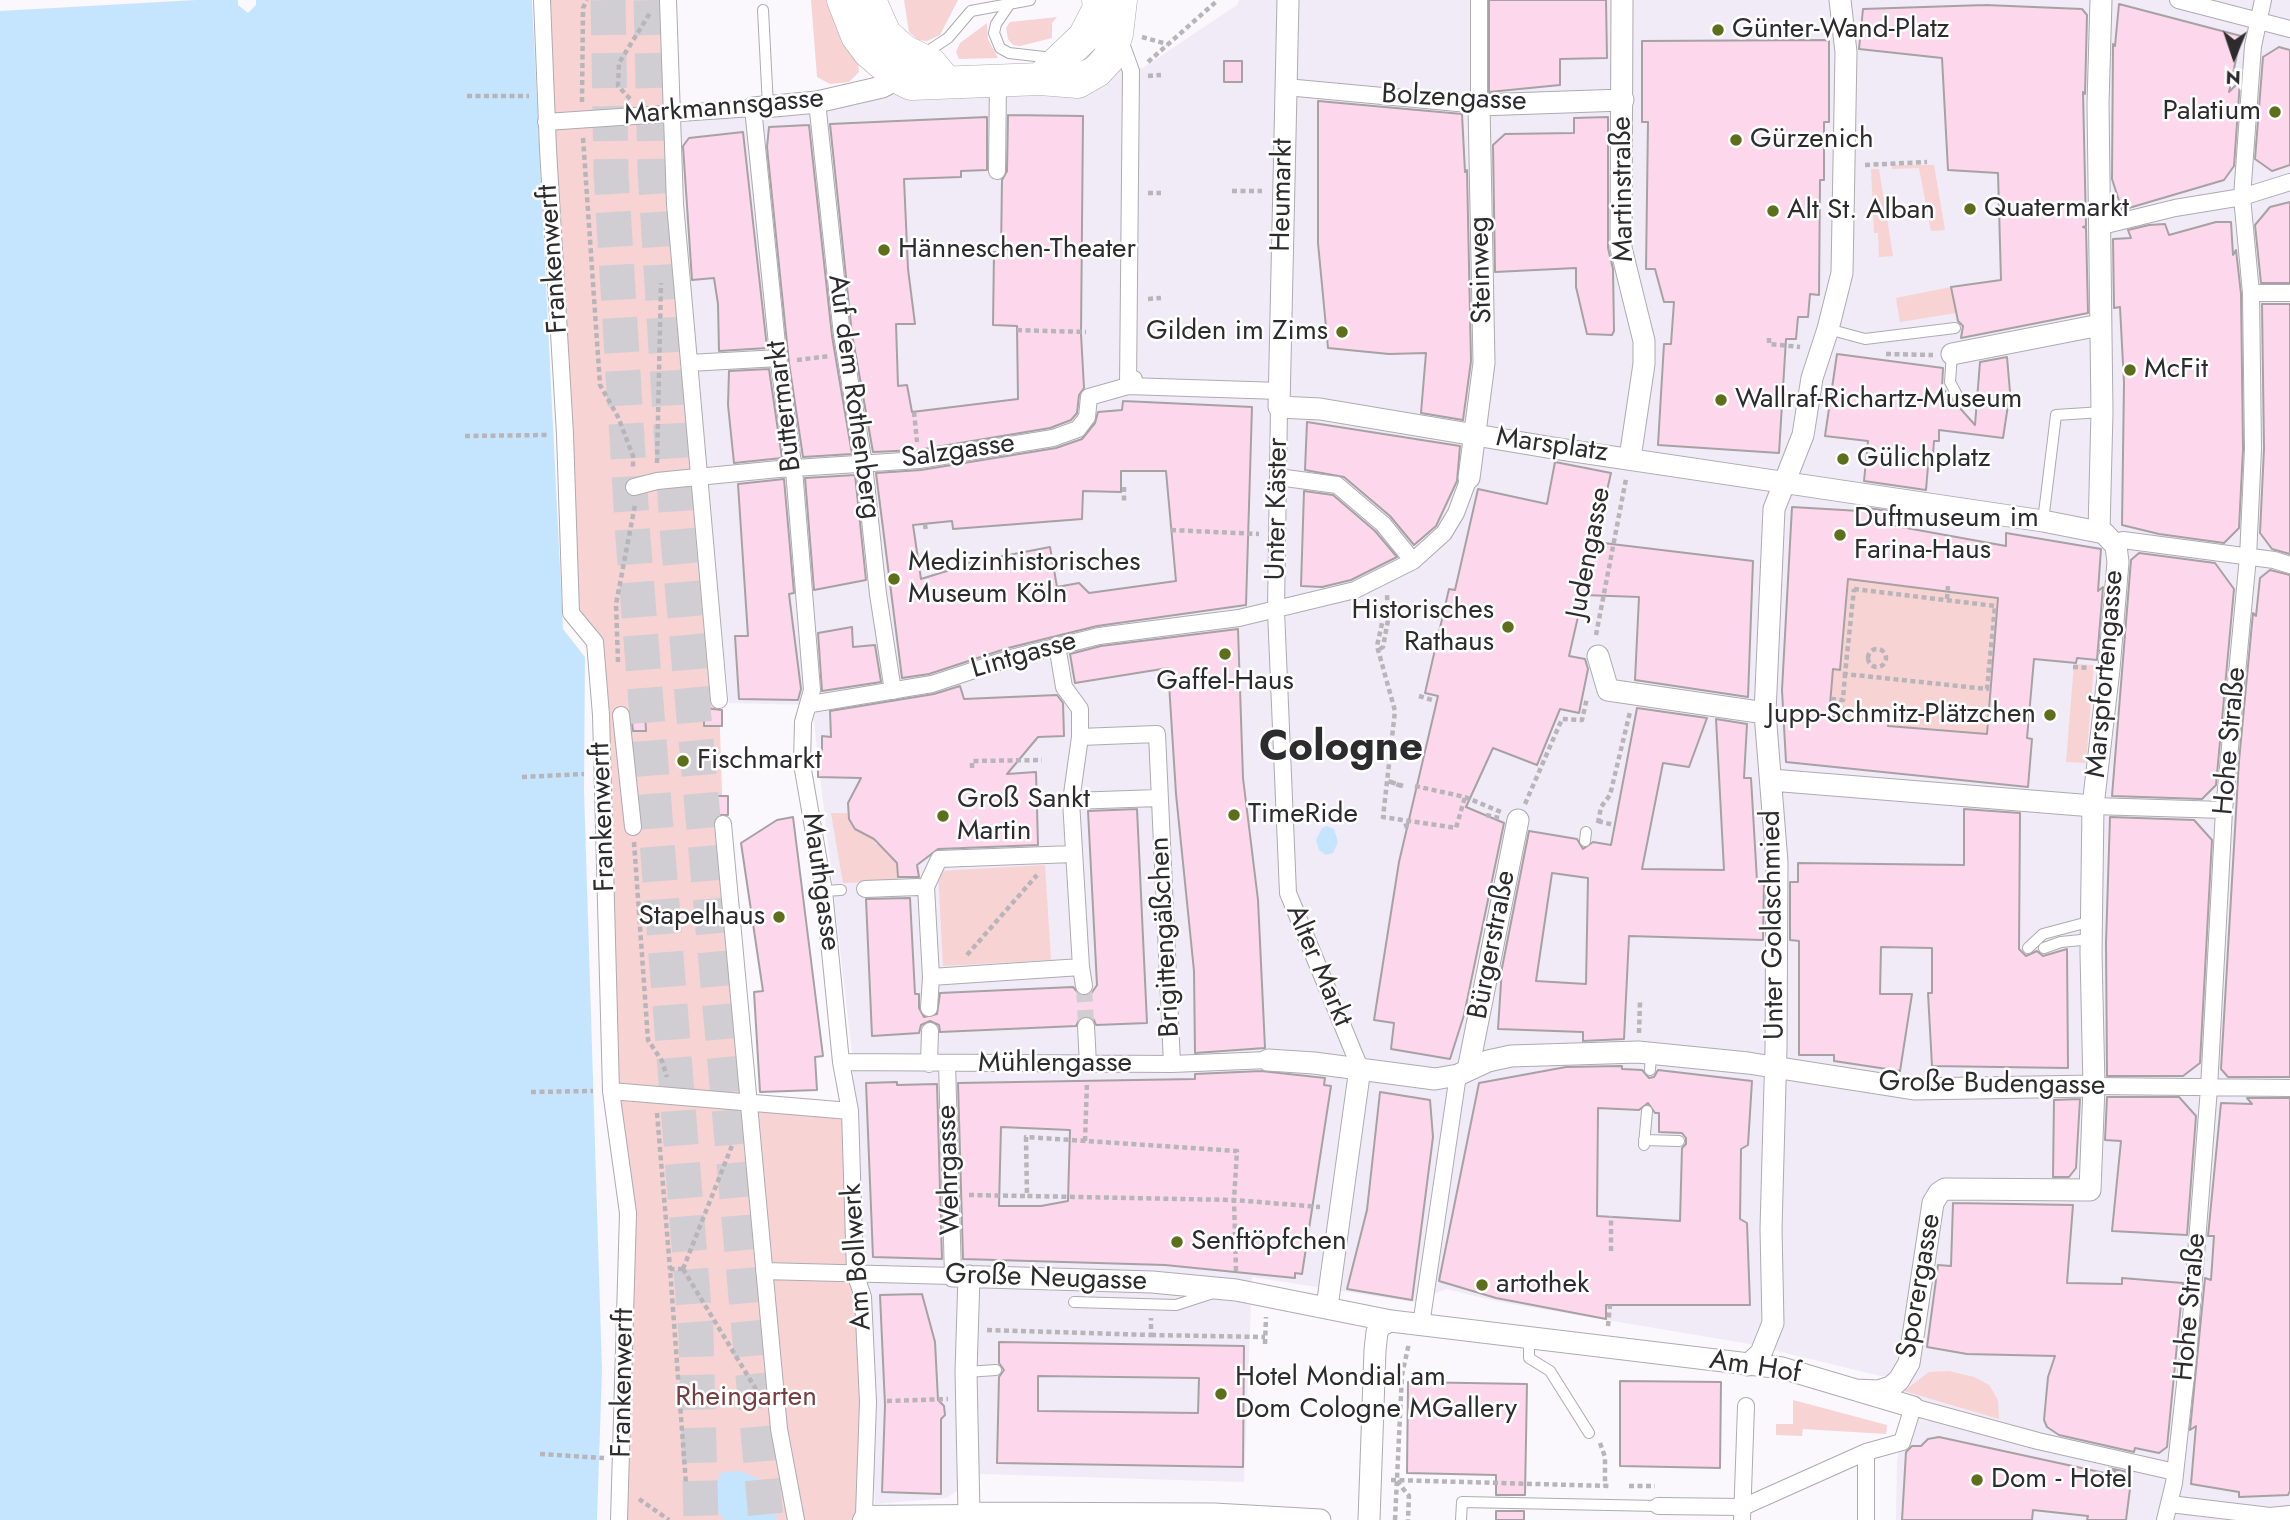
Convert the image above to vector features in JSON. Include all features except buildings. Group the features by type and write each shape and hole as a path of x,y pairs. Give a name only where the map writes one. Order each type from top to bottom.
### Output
{"main road":[{"path":"843,0 857,36 900,67 931,64 946,82 998,81 1050,69 1069,53 1088,31 1098,8 1098,0"},
{"path":"870,0 885,34 904,51 900,67"},
{"path":"1050,69 1078,82 1097,71 1125,34 1121,0"}],"street":[{"name":"Frankenwerft","path":"542,0 546,122 565,435 571,613 594,642 602,772 611,1091 628,1213 623,1459 619,1520"},
{"name":"Heumarkt","path":"1279,399 1287,0"},
{"path":"1479,0 1479,105"},
{"name":"Martinstraße","path":"1622,0 1621,248 1644,341 1644,364 1630,458"},
{"path":"1788,481 1803,435 1812,378 1842,273 1846,30 1840,0"},
{"name":"Marspfortengasse","path":"2094,1086 2091,930 2093,806 2118,562 2106,536 2102,412 2098,227 2101,0"},
{"path":"2178,0 2290,29"},
{"name":"Hohe Straße","path":"2168,1512 2188,1357 2208,1088 2224,810 2248,557 2253,449 2251,293 2242,197 2251,69 2263,0"},
{"path":"668,3 671,116 689,363 719,700"},
{"path":"1125,34 1131,71 1131,382 1279,399 1320,409 1476,435"},
{"name":"Markmannsgasse","path":"546,122 671,116 817,102 882,87 900,67"},
{"path":"997,171 998,81"},
{"name":"Bolzengasse","path":"1286,87 1479,105 1623,100"},
{"name":"Auf dem Rothenberg","path":"817,102 842,335 864,464 878,594 893,691"},
{"name":"Steinweg","path":"1476,435 1484,363 1479,105"},
{"name":"Buttermarkt","path":"761,107 779,358 794,470 811,704"},
{"path":"2098,227 2175,208 2242,197 2290,182"},
{"path":"2251,293 2290,293"},
{"path":"1952,354 2100,325"},
{"path":"689,363 779,358"},
{"name":"Salzgasse","path":"634,487 657,481 779,469 919,460 1054,438 1078,429 1087,416 1088,397 1131,382"},
{"name":"Unter Käster","path":"1276,611 1279,399"},
{"name":"Marsplatz","path":"1469,478 1476,435 2043,521 2106,536"},
{"path":"1278,477 1337,485 1383,524 1413,561"},
{"path":"1276,611 1355,590 1413,561 1444,533 1456,513 1469,478"},
{"name":"Unter Goldschmied","path":"1748,1365 1760,1353 1773,1323 1771,1205 1776,1068 1777,862 1765,713 1774,509 1788,481"},
{"path":"2106,536 2290,565"},
{"name":"Lintgasse","path":"811,704 932,684 1057,645 1151,627 1238,618 1276,611"},
{"name":"Alter Markt","path":"1276,611 1288,894 1360,1068"},
{"path":"1057,645 1064,687 1080,709 1080,737 1071,801 1084,986"},
{"path":"1598,656 1608,690 1765,713"},
{"name":"Mauthgasse","path":"811,704 803,722 802,764 824,891 841,1062"},
{"path":"621,715 633,831"},
{"name":"Brigittengäßchen","path":"1080,737 1157,734 1172,1065"},
{"path":"1771,780 1905,784 1964,796 2093,806 2224,810"},
{"path":"1071,801 1159,804"},
{"name":"Bürgerstraße","path":"1463,1072 1518,820"},
{"path":"723,824 779,1429 796,1520"},
{"path":"929,1008 931,977 922,887 939,859 1073,854"},
{"path":"865,889 922,887"},
{"path":"931,977 1081,967"},
{"path":"1086,1026 1088,1064"},
{"path":"929,1064 930,1031"},
{"name":"Alter Markt","path":"1268,1060 1360,1068 1436,1079 1463,1072 1488,1061 1535,1053 1647,1054"},
{"name":"Große Budengasse","path":"1647,1054 1776,1068 1914,1089 2094,1086 2290,1088"},
{"name":"Mühlengasse","path":"841,1062 1172,1065 1268,1060"},
{"name":"Am Bollwerk","path":"841,1062 850,1111 855,1273 863,1297 868,1402 863,1517"},
{"name":"Wehrgasse","path":"947,1063 951,1196 961,1276"},
{"path":"1326,1307 1360,1068"},
{"path":"1421,1325 1463,1072"},
{"name":"Sporergasse","path":"1856,1390 1878,1391 1891,1387 1899,1380 1909,1363 1933,1203 1939,1193 1945,1189 2090,1190 2094,1086"},
{"path":"611,1091 850,1111"},
{"name":"Große Neugasse","path":"764,1271 1152,1282 1231,1280 1326,1307"},
{"path":"961,1276 967,1329 966,1399 977,1515"},
{"name":"Am Hof","path":"1326,1307 1391,1321 1782,1368 1913,1407 2174,1477"},
{"path":"1369,1520 1375,1350 1377,1332 1381,1325 1391,1321"},
{"path":"1742,1514 1746,1406"},
{"path":"1658,1506 1742,1514 1866,1452 1902,1442 1913,1407"},
{"path":"1866,1452 1866,1520"},
{"path":"2168,1512 2270,1516 2290,1514"},
{"path":"2168,1512 2180,1520"},
{"path":"863,1517 1214,1514 1321,1520"}],"lane":[{"path":"900,67 943,43 971,11 1012,1 1030,0"},
{"path":"1012,1 996,24 994,33 1000,48 1050,69"},
{"path":"761,107 763,10"},
{"path":"1828,329 1866,340 1955,328"},
{"path":"1952,354 1950,382 1958,397"},
{"path":"2043,521 2056,415 2102,412"},
{"path":"824,891 841,890"},
{"path":"2044,948 2091,930"},
{"path":"2028,948 2043,934 2091,930"},
{"path":"1647,1111 1644,1143 1679,1141"},
{"path":"1073,1302 1176,1305 1231,1280"},
{"path":"1529,1338 1529,1358 1550,1371 1590,1433"},
{"path":"966,1372 996,1370"},
{"path":"1461,1520 1462,1502 1658,1506"}],"path":[{"path":"582,96 583,8 587,0"},
{"path":"1138,71 1218,0"},
{"path":"635,100 628,97 618,86 620,58 654,6 668,3"},
{"path":"1125,34 1168,44"},
{"path":"1147,76 1161,75"},
{"path":"467,96 537,96 545,90"},
{"path":"583,134 600,385 618,416 632,456 635,512 616,604 618,663"},
{"path":"1845,165 1927,162"},
{"path":"1232,191 1246,191"},
{"path":"1146,193 1161,193"},
{"path":"1003,248 1085,250"},
{"path":"657,481 661,275"},
{"path":"1147,299 1161,299"},
{"path":"1017,330 1086,332"},
{"path":"1769,338 1769,344 1787,345"},
{"path":"799,360 826,356"},
{"path":"914,412 919,460"},
{"path":"465,436 565,435"},
{"name":"Judengasse","path":"1598,656 1594,646 1630,458"},
{"path":"1124,487 1124,503"},
{"path":"925,524 926,532"},
{"path":"1171,530 1277,535"},
{"path":"919,562 927,562"},
{"path":"1948,586 1948,599"},
{"path":"1830,699 1843,700 1845,674 1854,589 1995,606 1987,689 1845,674"},
{"path":"1846,597 1853,597"},
{"path":"1379,649 1383,647 1387,616 1383,619 1377,646 1395,711 1383,817 1457,828 1465,797"},
{"path":"1875,667 1875,677"},
{"path":"1589,836 1598,821 1601,807 1610,795 1634,694"},
{"path":"1415,786 1465,797 1518,820 1562,719 1582,720 1588,695"},
{"path":"1419,696 1432,699"},
{"path":"972,768 972,761 1042,760"},
{"path":"522,777 602,772"},
{"path":"1388,781 1402,786"},
{"path":"1462,809 1468,811"},
{"path":"1598,821 1614,825"},
{"path":"633,831 648,1041"},
{"path":"967,955 1053,855"},
{"path":"1640,1002 1647,1054"},
{"path":"1085,1141 1088,1064"},
{"path":"531,1092 611,1091"},
{"path":"683,1269 748,1104"},
{"path":"657,1114 686,1484"},
{"path":"1027,1196 1026,1137 1237,1151 1231,1280"},
{"path":"951,1196 1234,1200 1312,1206"},
{"path":"1611,1216 1611,1251"},
{"path":"670,1269 683,1269"},
{"path":"683,1269 759,1395"},
{"path":"1151,1335 1152,1304"},
{"path":"1395,1520 1402,1375 1410,1341 1421,1325"},
{"path":"967,1329 1265,1337 1265,1344"},
{"path":"868,1402 966,1399"},
{"path":"540,1454 623,1459"},
{"path":"1605,1457 1605,1486"},
{"path":"1396,1480 1409,1496 1408,1520"},
{"path":"1414,1480 1659,1486"},
{"path":"621,1486 669,1520"}],"shaded area":[{"path":"1239,0 2290,0 2290,1520 1896,1520 1897,1460 1906,1407 1897,1380 1744,1343 1500,1302 1446,1289 1413,1302 1252,1277 1244,1482 981,1474 947,1498 875,1504 852,1053 812,705 729,703 671,123 935,81 1143,68 1237,5"}],"green space":[{"name":"Rheingarten","path":"542,0 668,0 719,700 723,824 748,1104 850,1111 863,1297 861,1520 619,1520 628,1213 611,1091 595,643 571,613"},
{"path":"811,0 829,0 858,60 859,72 849,82 830,84 817,77"},
{"path":"904,0 958,0 940,35 927,41 918,40 909,32"},
{"path":"1057,17 1052,23 1052,38 1020,46 1013,45 1008,39 1006,28 1010,22"},
{"path":"987,23 988,39 998,58 959,59 956,52 960,43"},
{"path":"1892,165 1934,165 1945,230 1931,231 1919,168 1892,169"},
{"path":"1871,169 1879,169 1893,256 1879,257 1878,233 1874,233"},
{"path":"1951,287 1956,313 1900,322 1896,298"},
{"path":"1848,579 1943,591 1957,587 1956,594 1998,598 1987,734 1888,726 1888,721 1829,716 1833,669 1840,669"},
{"path":"2074,664 2094,665 2086,763 2066,762"},
{"path":"831,813 847,813 855,829 874,836 875,844 882,844 885,853 897,863 898,881 843,883"},
{"path":"1045,865 1051,960 943,966 938,871"},
{"path":"1949,1371 1974,1377 1989,1385 1998,1400 1999,1419 1904,1391 1929,1372"},
{"path":"1793,1400 1887,1425 1886,1434 1803,1429 1802,1436 1776,1435 1776,1424 1793,1424"}],"water":[{"path":"0,0 238,0 238,5 248,13 256,5 256,0 532,0 563,629 585,657 584,790 602,1370 597,1520 0,1520"},
{"path":"1327,826 1334,829 1338,842 1333,853 1326,855 1319,850 1316,840 1322,828"},
{"path":"740,1471 767,1482 777,1520 725,1520 721,1517 713,1500 715,1485 722,1472"}],"pier":[{"path":"0,0 196,0 0,11"}],"tunnel":[{"path":"608,0 611,174 633,538 696,1334 701,1520"},
{"path":"651,0 655,170 677,528 766,1520"},
{"path":"1084,986 1086,1026"}],"place":[{"name":"Günter-Wand-Platz","path":"1718,30"},
{"name":"Palatium","path":"2275,112"},
{"name":"Gürzenich","path":"1736,140"},
{"name":"Quatermarkt","path":"1970,209"},
{"name":"Alt St. Alban","path":"1773,211"},
{"name":"Hänneschen-Theater","path":"884,250"},
{"name":"Gilden im Zims","path":"1342,332"},
{"name":"McFit","path":"2130,370"},
{"name":"Wallraf-Richartz-Museum","path":"1721,400"},
{"name":"Gülichplatz","path":"1843,459"},
{"name":"Duftmuseum im Farina-Haus","path":"1840,535"},
{"name":"Medizinhistorisches Museum Köln","path":"894,579"},
{"name":"Historisches Rathaus","path":"1508,627"},
{"name":"Gaffel-Haus","path":"1225,654"},
{"name":"Jupp-Schmitz-Plätzchen","path":"2050,715"},
{"name":"Fischmarkt","path":"683,761"},
{"name":"TimeRide","path":"1234,815"},
{"name":"Groß Sankt Martin","path":"943,816"},
{"name":"Stapelhaus","path":"779,917"},
{"name":"Senftöpfchen","path":"1177,1242"},
{"name":"artothek","path":"1482,1285"},
{"name":"Hotel Mondial am Dom Cologne MGallery","path":"1221,1394"},
{"name":"Dom - Hotel","path":"1977,1480"}],"district":[{"name":"Cologne","path":"1341,750"}]}
